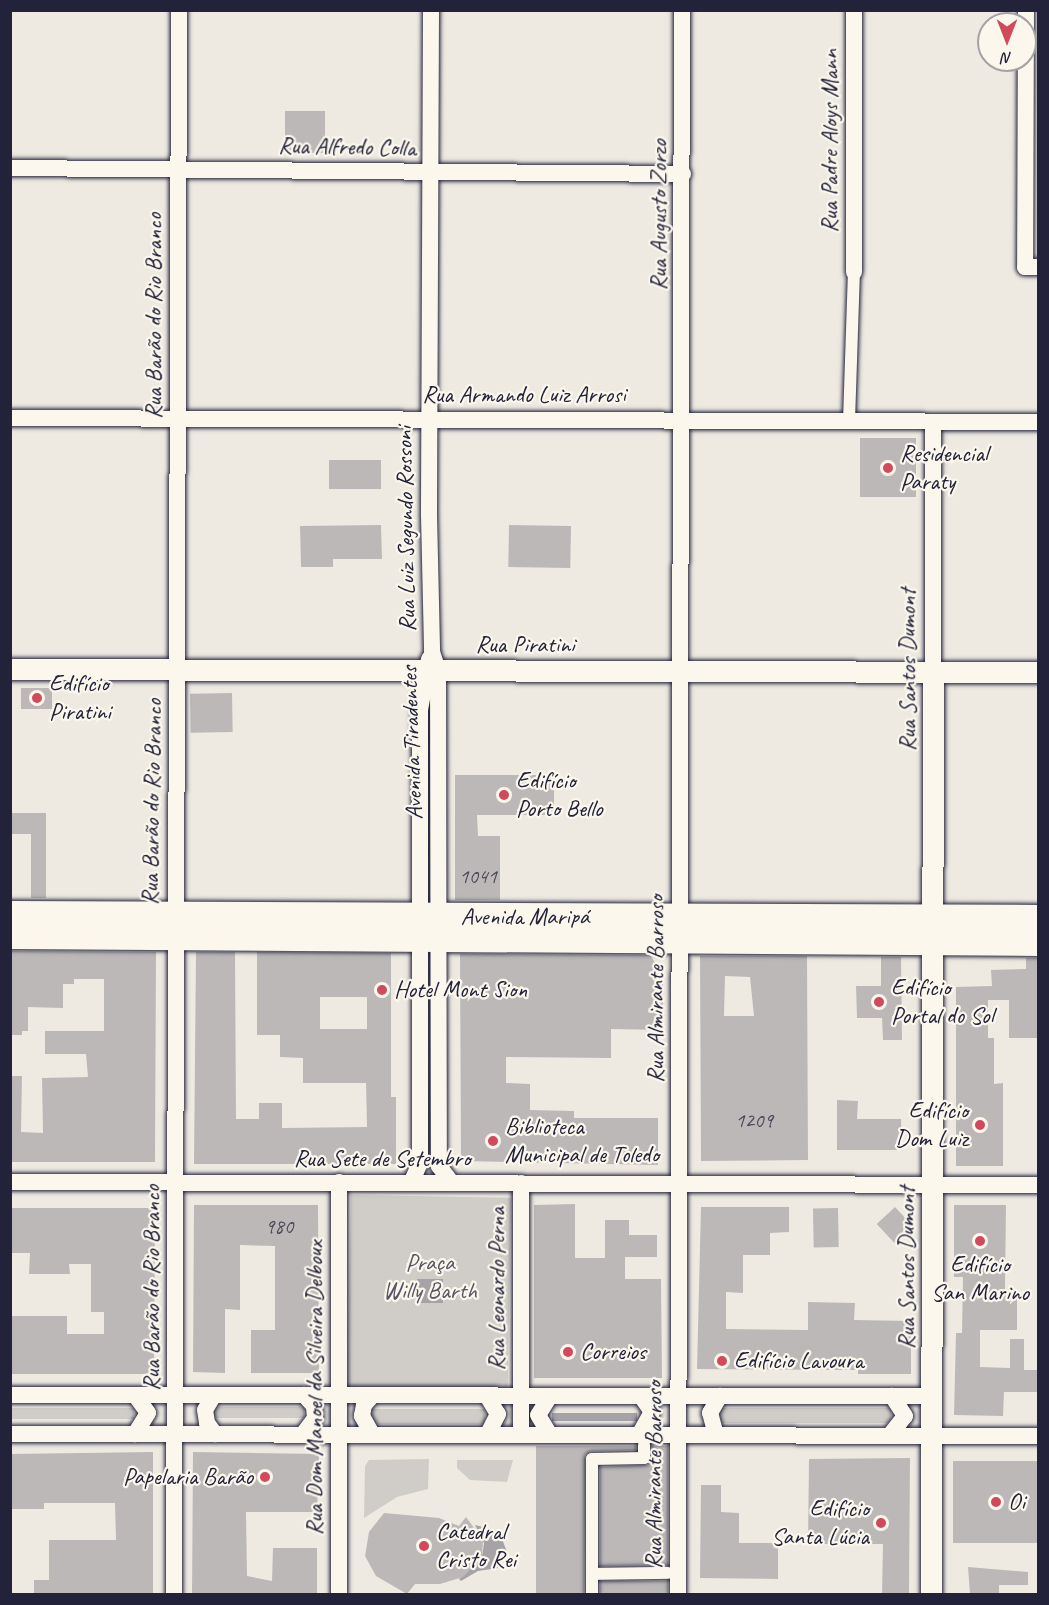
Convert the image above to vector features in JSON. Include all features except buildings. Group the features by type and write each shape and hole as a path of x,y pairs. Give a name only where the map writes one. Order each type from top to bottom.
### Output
{"main road":[{"name":"Avenida Maripá","path":"10,914 141,926"},
{"name":"Avenida Maripá","path":"967,931 1038,918"},
{"name":"Avenida Maripá","path":"10,935 141,926 715,928 967,931 1038,942"}],"street":[{"name":"Rua Barão do Rio Branco","path":"174,1594 179,10"},
{"name":"Rua Luiz Segundo Rossoni","path":"431,10 428,420 432,664"},
{"name":"Rua Augusto Zorzo","path":"682,10 684,419"},
{"name":"Rua Padre Aloys Mann","path":"854,10 854,272"},
{"path":"1026,10 1032,267"},
{"name":"Rua Alfredo Colla","path":"10,168 683,174"},
{"path":"849,421 854,272"},
{"name":"Rua Armando Luiz Arrosi","path":"10,418 1038,422"},
{"name":"Rua Almirante Barroso","path":"678,1594 684,419"},
{"name":"Rua Santos Dumont","path":"931,1594 934,930 933,422"},
{"name":"Rua Piratini","path":"10,669 177,669 432,664 682,671 1038,672"},
{"name":"Avenida Tiradentes","path":"411,1183 419,1172 420,1154 420,981 438,882 438,709 432,664"},
{"name":"Avenida Tiradentes","path":"432,664 420,710 420,881 439,981 439,1154 443,1175 452,1183"},
{"path":"420,710 429,704 438,709"},
{"path":"420,881 431,888 438,882"},
{"path":"420,981 429,969 439,981"},
{"path":"420,1154 432,1159 439,1154"},
{"name":"Rua Sete de Setembro","path":"10,1182 1038,1185"},
{"name":"Rua Dom Manoel da Silveira Delboux","path":"339,1182 339,1594"},
{"name":"Rua Leonardo Perna","path":"521,1183 522,1435"},
{"path":"10,1395 932,1396"},
{"path":"135,1395 148,1413 135,1434"},
{"path":"214,1395 205,1410 207,1423 215,1434"},
{"path":"303,1434 315,1418 314,1406 304,1395"},
{"path":"372,1434 362,1416 364,1405 373,1395"},
{"path":"487,1396 498,1414 488,1434"},
{"path":"550,1396 538,1415 550,1435"},
{"path":"592,1594 592,1459 644,1458 642,1440 652,1412 641,1396"},
{"path":"717,1435 710,1413 720,1396"},
{"path":"890,1435 905,1416 892,1396"},
{"path":"10,1434 488,1434 642,1440 679,1435 1038,1436"},
{"path":"592,1574 668,1573"}],"green space":[{"name":"Praça Willy Barth","path":"351,1195 511,1198 508,1392 348,1389"},
{"path":"212,1407 304,1407 304,1418 212,1418"},
{"path":"10,1408 134,1408 134,1419 10,1419"},
{"path":"720,1408 891,1408 891,1423 720,1423"},
{"path":"372,1409 485,1409 485,1424 372,1424"},
{"path":"429,1459 428,1489 397,1497 364,1518 365,1466 369,1460"},
{"path":"457,1460 513,1460 507,1482 470,1480 457,1468"}],"shaded area":[{"path":"417,1279 443,1279 443,1303 417,1303"},
{"path":"552,1413 637,1413 637,1421 552,1421"},
{"path":"475,1525 499,1531 507,1552 498,1568 478,1571 461,1581 459,1579 482,1557 484,1543"}],"place":[{"name":"Residencial Paraty","path":"888,468"},
{"name":"Edifício Piratini","path":"37,698"},
{"name":"Edifício Porto Bello","path":"504,795"},
{"name":"Hotel Mont Sion","path":"382,990"},
{"name":"Edifício Portal do Sol","path":"879,1002"},
{"name":"Edifício Dom Luiz","path":"980,1125"},
{"name":"Biblioteca Municipal de Toledo","path":"493,1141"},
{"name":"Edifício San Marino","path":"980,1241"},
{"name":"Correios","path":"568,1352"},
{"name":"Edifício Lavoura","path":"722,1361"},
{"name":"Papelaria Barão","path":"265,1477"},
{"name":"Oi","path":"996,1502"},
{"name":"Edifício Santa Lúcia","path":"881,1523"},
{"name":"Catedral Cristo Rei","path":"424,1546"}]}
